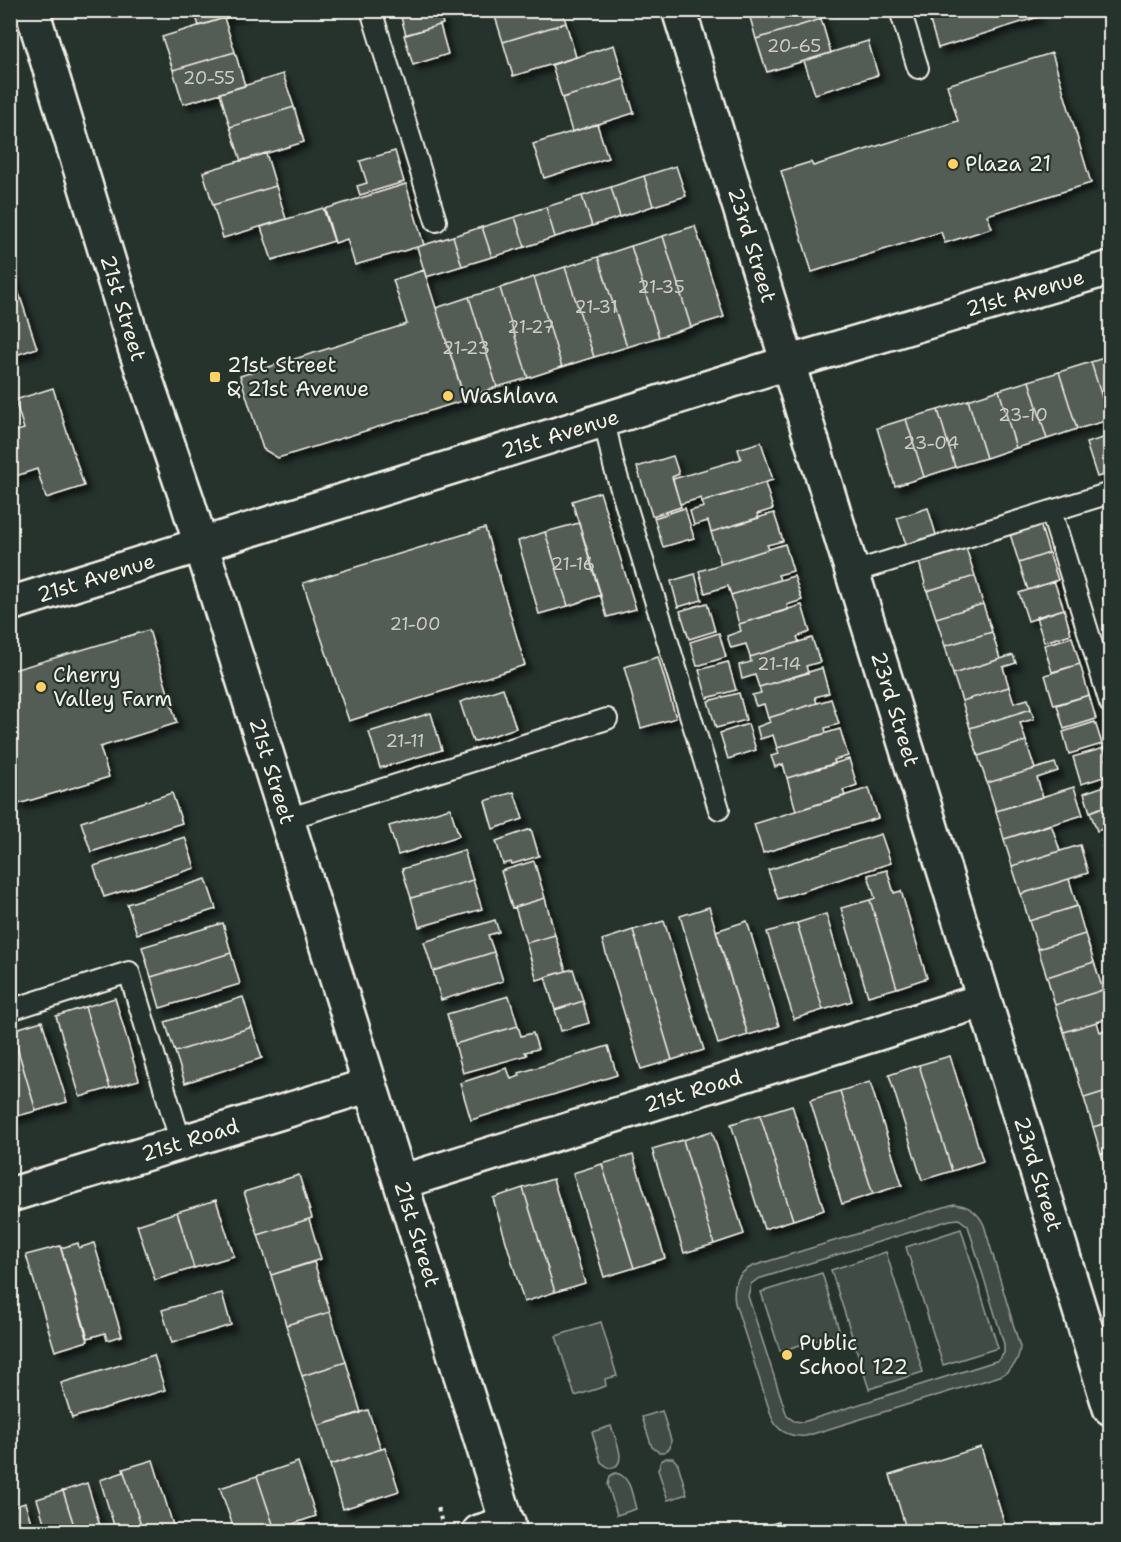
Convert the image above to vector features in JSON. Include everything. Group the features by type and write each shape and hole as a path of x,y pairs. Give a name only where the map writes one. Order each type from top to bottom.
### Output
{"street":[{"name":"21st Street","path":"32,10 135,348 201,546 401,1182 499,1528"},
{"name":"23rd Street","path":"680,10 1110,1408"},
{"name":"21st Avenue","path":"10,604 787,363 1110,268"},
{"name":"21st Road","path":"401,1182 984,1000"},
{"name":"21st Road","path":"10,1195 370,1085"}],"lane":[{"path":"371,10 436,221"},
{"path":"900,10 918,68"},
{"path":"604,420 614,466 719,809"},
{"path":"853,572 1110,493"},
{"path":"1051,511 1110,703"},
{"path":"287,819 607,719"},
{"path":"10,1010 129,972 181,1143"}],"path":[{"path":"438,1508 441,1520"}],"shaded area":[{"path":"954,1204 964,1206 976,1213 984,1225 1020,1347 1018,1356 1012,1368 1000,1376 806,1436 795,1436 781,1430 772,1418 735,1303 734,1290 738,1279 745,1271 756,1265","holes":["959,1219 968,1226 1004,1344 1004,1353 999,1360 803,1422 794,1421 787,1416 748,1296 751,1284 758,1279 950,1220"]},
{"path":"961,1229 998,1348 943,1365 906,1247"},
{"path":"886,1252 923,1372 869,1389 831,1270"},
{"path":"822,1273 840,1333 780,1351 761,1292"},
{"path":"601,1322 617,1376 605,1379 606,1386 575,1396 556,1336"},
{"path":"662,1411 671,1440 670,1448 659,1452 652,1447 642,1417"},
{"path":"611,1426 620,1457 619,1463 609,1468 601,1462 592,1432"},
{"path":"673,1458 678,1464 687,1494 668,1500 658,1470 661,1461"},
{"path":"615,1473 628,1482 636,1509 617,1515 608,1485 610,1476"}],"building":[{"path":"194,10 250,10 199,26"},
{"path":"399,10 439,10 443,24 406,35"},
{"path":"493,10 562,10 566,23 503,42"},
{"path":"748,10 818,10 821,19 756,39"},
{"path":"1036,10 1038,17 938,48 927,11"},
{"path":"224,18 235,52 173,70 162,37"},
{"path":"821,19 831,53 767,72 756,39"},
{"path":"566,23 576,57 513,76 503,42"},
{"path":"440,25 448,54 413,65 404,35"},
{"path":"868,41 878,75 815,94 804,61"},
{"path":"614,45 624,79 562,98 552,65"},
{"path":"235,52 245,86 183,104 173,70"},
{"name":"Plaza 21","path":"1052,53 1091,183 987,215 992,228 945,243 941,232 812,272 781,171 811,162 813,166 958,121 947,85"},
{"path":"283,74 294,107 230,127 220,93"},
{"path":"624,79 634,113 572,132 562,98"},
{"path":"294,107 304,142 241,161 230,127"},
{"path":"597,124 608,158 544,178 533,144"},
{"path":"395,151 404,182 360,195 357,186 367,183 360,161"},
{"path":"266,153 276,186 213,205 203,172"},
{"path":"676,166 686,196 653,206 644,176"},
{"path":"644,176 653,206 620,217 611,187"},
{"path":"406,184 424,245 355,265 347,239 335,243 325,209"},
{"path":"276,186 286,219 223,238 213,205"},
{"path":"611,187 620,217 592,226 582,196"},
{"path":"582,196 592,226 555,237 546,207"},
{"path":"546,207 555,237 525,247 515,217"},
{"path":"323,208 334,241 272,260 261,227"},
{"path":"515,217 525,247 492,257 482,227"},
{"path":"695,226 724,317 691,327 663,236"},
{"path":"482,227 492,257 462,266 453,236"},
{"path":"453,236 462,266 426,277 417,247"},
{"path":"663,236 691,327 659,337 631,246"},
{"path":"631,246 659,337 627,347 598,257"},
{"path":"598,257 627,347 594,357 565,267"},
{"path":"10,266 37,348 10,357"},
{"path":"565,267 594,357 562,367 534,277"},
{"path":"424,270 465,400 278,458 263,449 240,376 407,324 393,280"},
{"path":"534,277 562,367 528,378 500,288"},
{"path":"500,288 528,378 497,387 469,297"},
{"path":"469,297 497,387 464,398 436,308"},
{"path":"1110,356 1110,419 1109,420 1091,362"},
{"path":"1091,362 1109,420 1077,429 1059,372"},
{"path":"1059,372 1077,429 1047,439 1029,381"},
{"path":"1029,381 1047,439 1016,448 999,390"},
{"path":"53,388 84,486 46,498 37,469 10,478 10,433 24,429 15,400"},
{"path":"999,390 1016,448 986,458 968,400"},
{"path":"968,400 986,458 955,467 938,410"},
{"path":"938,410 955,467 924,477 906,419"},
{"path":"906,419 924,477 895,486 877,428"},
{"path":"1110,436 1110,473 1097,477 1086,443"},
{"path":"761,442 773,480 702,502 701,498 680,504 673,479 741,459 738,449"},
{"path":"673,456 679,474 672,477 681,507 652,516 637,467"},
{"path":"765,483 773,509 757,514 759,518 711,532 708,521 694,525 690,511 704,507 702,502"},
{"path":"600,492 636,609 607,617 572,501"},
{"path":"685,508 694,538 663,547 654,518"},
{"path":"928,508 937,538 907,547 897,518"},
{"path":"774,513 783,541 767,545 769,549 721,564 711,532"},
{"path":"579,523 601,595 568,606 545,532"},
{"path":"1040,524 1049,553 1019,563 1010,534"},
{"path":"485,528 525,665 349,721 303,583"},
{"path":"545,532 568,606 539,614 518,541"},
{"path":"785,544 793,571 778,575 780,580 731,595 728,586 705,593 699,571"},
{"path":"966,548 975,576 927,591 919,562"},
{"path":"1049,553 1058,580 1028,590 1019,563"},
{"path":"695,574 702,600 678,607 671,581"},
{"path":"794,576 802,600 787,605 788,610 739,624 731,595"},
{"path":"975,576 983,604 936,618 927,591"},
{"path":"1054,581 1064,609 1028,621 1019,593"},
{"path":"1110,596 1110,615 1109,615 1103,598"},
{"path":"707,603 715,631 689,639 680,611"},
{"path":"983,604 992,632 945,646 936,618"},
{"path":"802,605 810,632 797,637 799,642 750,657 746,644 731,648 727,636 741,631 739,624"},
{"path":"1064,609 1071,634 1044,642 1036,617"},
{"path":"149,630 177,723 100,747 109,777 18,804 10,779 10,671"},
{"path":"992,632 1000,659 953,674 945,646"},
{"path":"719,633 726,657 697,666 690,642"},
{"path":"1072,637 1080,664 1052,672 1044,645"},
{"path":"812,638 820,662 806,666 808,673 759,687 755,675 742,679 739,665 751,662 750,657"},
{"path":"1013,655 1016,663 1003,667 1009,687 962,701 953,674"},
{"path":"658,657 676,718 641,728 624,667"},
{"path":"728,662 736,690 707,698 699,670"},
{"path":"1080,664 1089,695 1054,705 1045,675"},
{"path":"822,668 829,693 815,697 817,703 768,718 764,704 756,706 752,695 761,693 759,687"},
{"path":"1009,687 1014,703 1028,699 1031,709 970,728 962,701"},
{"path":"503,688 516,728 473,742 460,702"},
{"path":"739,693 746,720 716,728 708,701"},
{"path":"1089,695 1096,719 1064,729 1057,705"},
{"path":"831,699 839,724 825,728 826,733 777,748 773,735 760,739 757,727 770,722 768,718"},
{"path":"1031,709 1034,719 1020,723 1026,741 978,756 970,728"},
{"path":"431,713 442,750 380,768 369,732"},
{"path":"1095,722 1102,744 1069,754 1063,732"},
{"path":"748,724 756,750 728,759 720,733"},
{"path":"840,729 848,756 834,760 835,764 787,778 783,764 775,767 771,756 779,754 777,748"},
{"path":"1026,741 1035,769 987,783 978,756"},
{"path":"1104,748 1110,775 1081,784 1073,757"},
{"path":"849,759 857,785 843,790 845,796 796,811 787,778"},
{"path":"1055,763 1058,771 1037,778 1043,797 996,811 987,783"},
{"path":"1110,784 1110,804 1090,812 1084,793"},
{"path":"1074,787 1083,815 1004,839 996,811"},
{"path":"869,788 878,818 763,853 754,824"},
{"path":"514,792 523,819 493,829 485,801"},
{"path":"172,793 182,823 91,852 81,822"},
{"path":"1110,804 1110,826 1097,831 1090,812"},
{"path":"450,808 459,836 398,855 389,826"},
{"path":"1051,824 1060,851 1012,866 1004,839"},
{"path":"531,829 539,856 512,864 511,862 503,864 496,841"},
{"path":"881,834 891,863 778,899 768,870"},
{"path":"185,837 195,868 104,897 94,866"},
{"path":"1110,844 1110,865 1107,866 1102,846"},
{"path":"1080,845 1088,873 1021,894 1012,866"},
{"path":"464,850 473,880 411,898 402,869"},
{"path":"534,861 545,898 512,908 501,871"},
{"path":"887,870 894,893 901,891 927,978 897,988 870,900 875,898 868,875"},
{"path":"206,879 216,909 137,934 127,904"},
{"path":"1069,879 1077,906 1029,921 1021,894"},
{"path":"473,880 482,909 419,927 411,898"},
{"path":"545,898 555,935 526,943 515,907"},
{"path":"870,900 897,988 868,996 841,908"},
{"path":"1077,906 1085,934 1038,949 1029,921"},
{"path":"709,907 748,1035 718,1044 680,916"},
{"path":"826,914 852,1001 823,1010 797,923"},
{"path":"495,920 499,932 488,935 494,952 433,971 424,942"},
{"path":"664,921 704,1050 672,1060 633,930"},
{"path":"747,921 779,1026 748,1035 716,931"},
{"path":"223,923 231,953 151,977 142,947"},
{"path":"797,923 823,1010 794,1019 767,932"},
{"path":"633,930 672,1060 641,1069 602,940"},
{"path":"1085,934 1094,962 1047,977 1038,949"},
{"path":"555,935 566,971 537,980 526,943"},
{"path":"494,952 503,981 441,1000 433,971"},
{"path":"231,953 240,984 160,1008 151,977"},
{"path":"1094,962 1103,990 1055,1005 1047,977"},
{"path":"573,969 583,1001 555,1010 545,977"},
{"path":"1103,990 1110,1018 1064,1032 1055,1005"},
{"path":"509,996 518,1026 455,1044 447,1014"},
{"path":"243,997 252,1027 175,1052 165,1022"},
{"path":"115,998 139,1080 110,1088 85,1007"},
{"path":"583,1001 589,1023 561,1031 555,1010"},
{"path":"85,1007 110,1088 80,1097 56,1016"},
{"path":"42,1021 67,1102 36,1111 12,1030"},
{"path":"1097,1022 1100,1032 1110,1028 1110,1090 1084,1098 1064,1032"},
{"path":"518,1026 521,1036 533,1033 538,1049 525,1052 527,1055 463,1073 455,1044"},
{"path":"252,1027 262,1058 185,1083 175,1052"},
{"path":"12,1030 36,1111 10,1118 10,1031"},
{"path":"608,1046 617,1075 471,1120 460,1083 507,1068 511,1079 520,1076 519,1073"},
{"path":"950,1056 983,1161 952,1171 919,1065"},
{"path":"919,1065 952,1171 922,1180 889,1075"},
{"path":"870,1082 902,1185 873,1194 840,1091"},
{"path":"1110,1090 1110,1122 1093,1127 1084,1098"},
{"path":"840,1091 873,1194 842,1204 810,1100"},
{"path":"792,1105 824,1210 793,1220 760,1115"},
{"path":"760,1115 793,1220 764,1229 731,1124"},
{"path":"1110,1122 1110,1152 1101,1154 1093,1127"},
{"path":"712,1131 744,1234 714,1244 683,1140"},
{"path":"683,1140 714,1244 684,1253 652,1149"},
{"path":"1110,1152 1110,1184 1101,1154"},
{"path":"633,1155 665,1258 634,1268 602,1164"},
{"path":"602,1164 634,1268 604,1277 573,1173"},
{"path":"299,1175 312,1218 258,1235 244,1192"},
{"path":"553,1179 585,1283 555,1292 523,1188"},
{"path":"523,1188 555,1292 524,1302 493,1198"},
{"path":"216,1200 234,1256 194,1268 177,1212"},
{"path":"177,1212 194,1268 155,1280 137,1225"},
{"path":"309,1219 321,1259 271,1275 258,1235"},
{"path":"78,1243 79,1248 94,1243 122,1336 107,1340 105,1333 88,1338 61,1248"},
{"path":"60,1246 88,1341 55,1351 26,1255"},
{"path":"314,1262 330,1312 286,1325 271,1275"},
{"path":"222,1293 231,1325 172,1343 162,1310"},
{"path":"330,1312 346,1362 302,1376 286,1325"},
{"path":"154,1355 165,1390 72,1418 61,1383"},
{"path":"346,1362 361,1413 318,1426 302,1376"},
{"path":"368,1410 381,1449 330,1465 318,1426"},
{"path":"981,1447 1007,1532 907,1532 890,1475"},
{"path":"385,1448 399,1491 343,1509 330,1465"},
{"path":"153,1460 175,1532 143,1532 123,1469"},
{"path":"298,1462 316,1516 275,1530 257,1476"},
{"path":"124,1472 143,1532 116,1532 100,1480"},
{"path":"257,1476 275,1530 235,1532 220,1488"},
{"path":"87,1483 102,1532 76,1532 63,1491"},
{"path":"63,1491 76,1532 47,1532 37,1499"},
{"path":"25,1503 34,1532 10,1532 10,1508"},
{"path":"778,1522 781,1532 749,1532"}],"place":[{"name":"Plaza 21","path":"953,164"},
{"name":"21st Street & 21st Avenue","path":"215,377"},
{"name":"Washlava","path":"448,396"},
{"name":"Cherry Valley Farm","path":"41,687"},
{"name":"Public School 122","path":"787,1355"}]}
